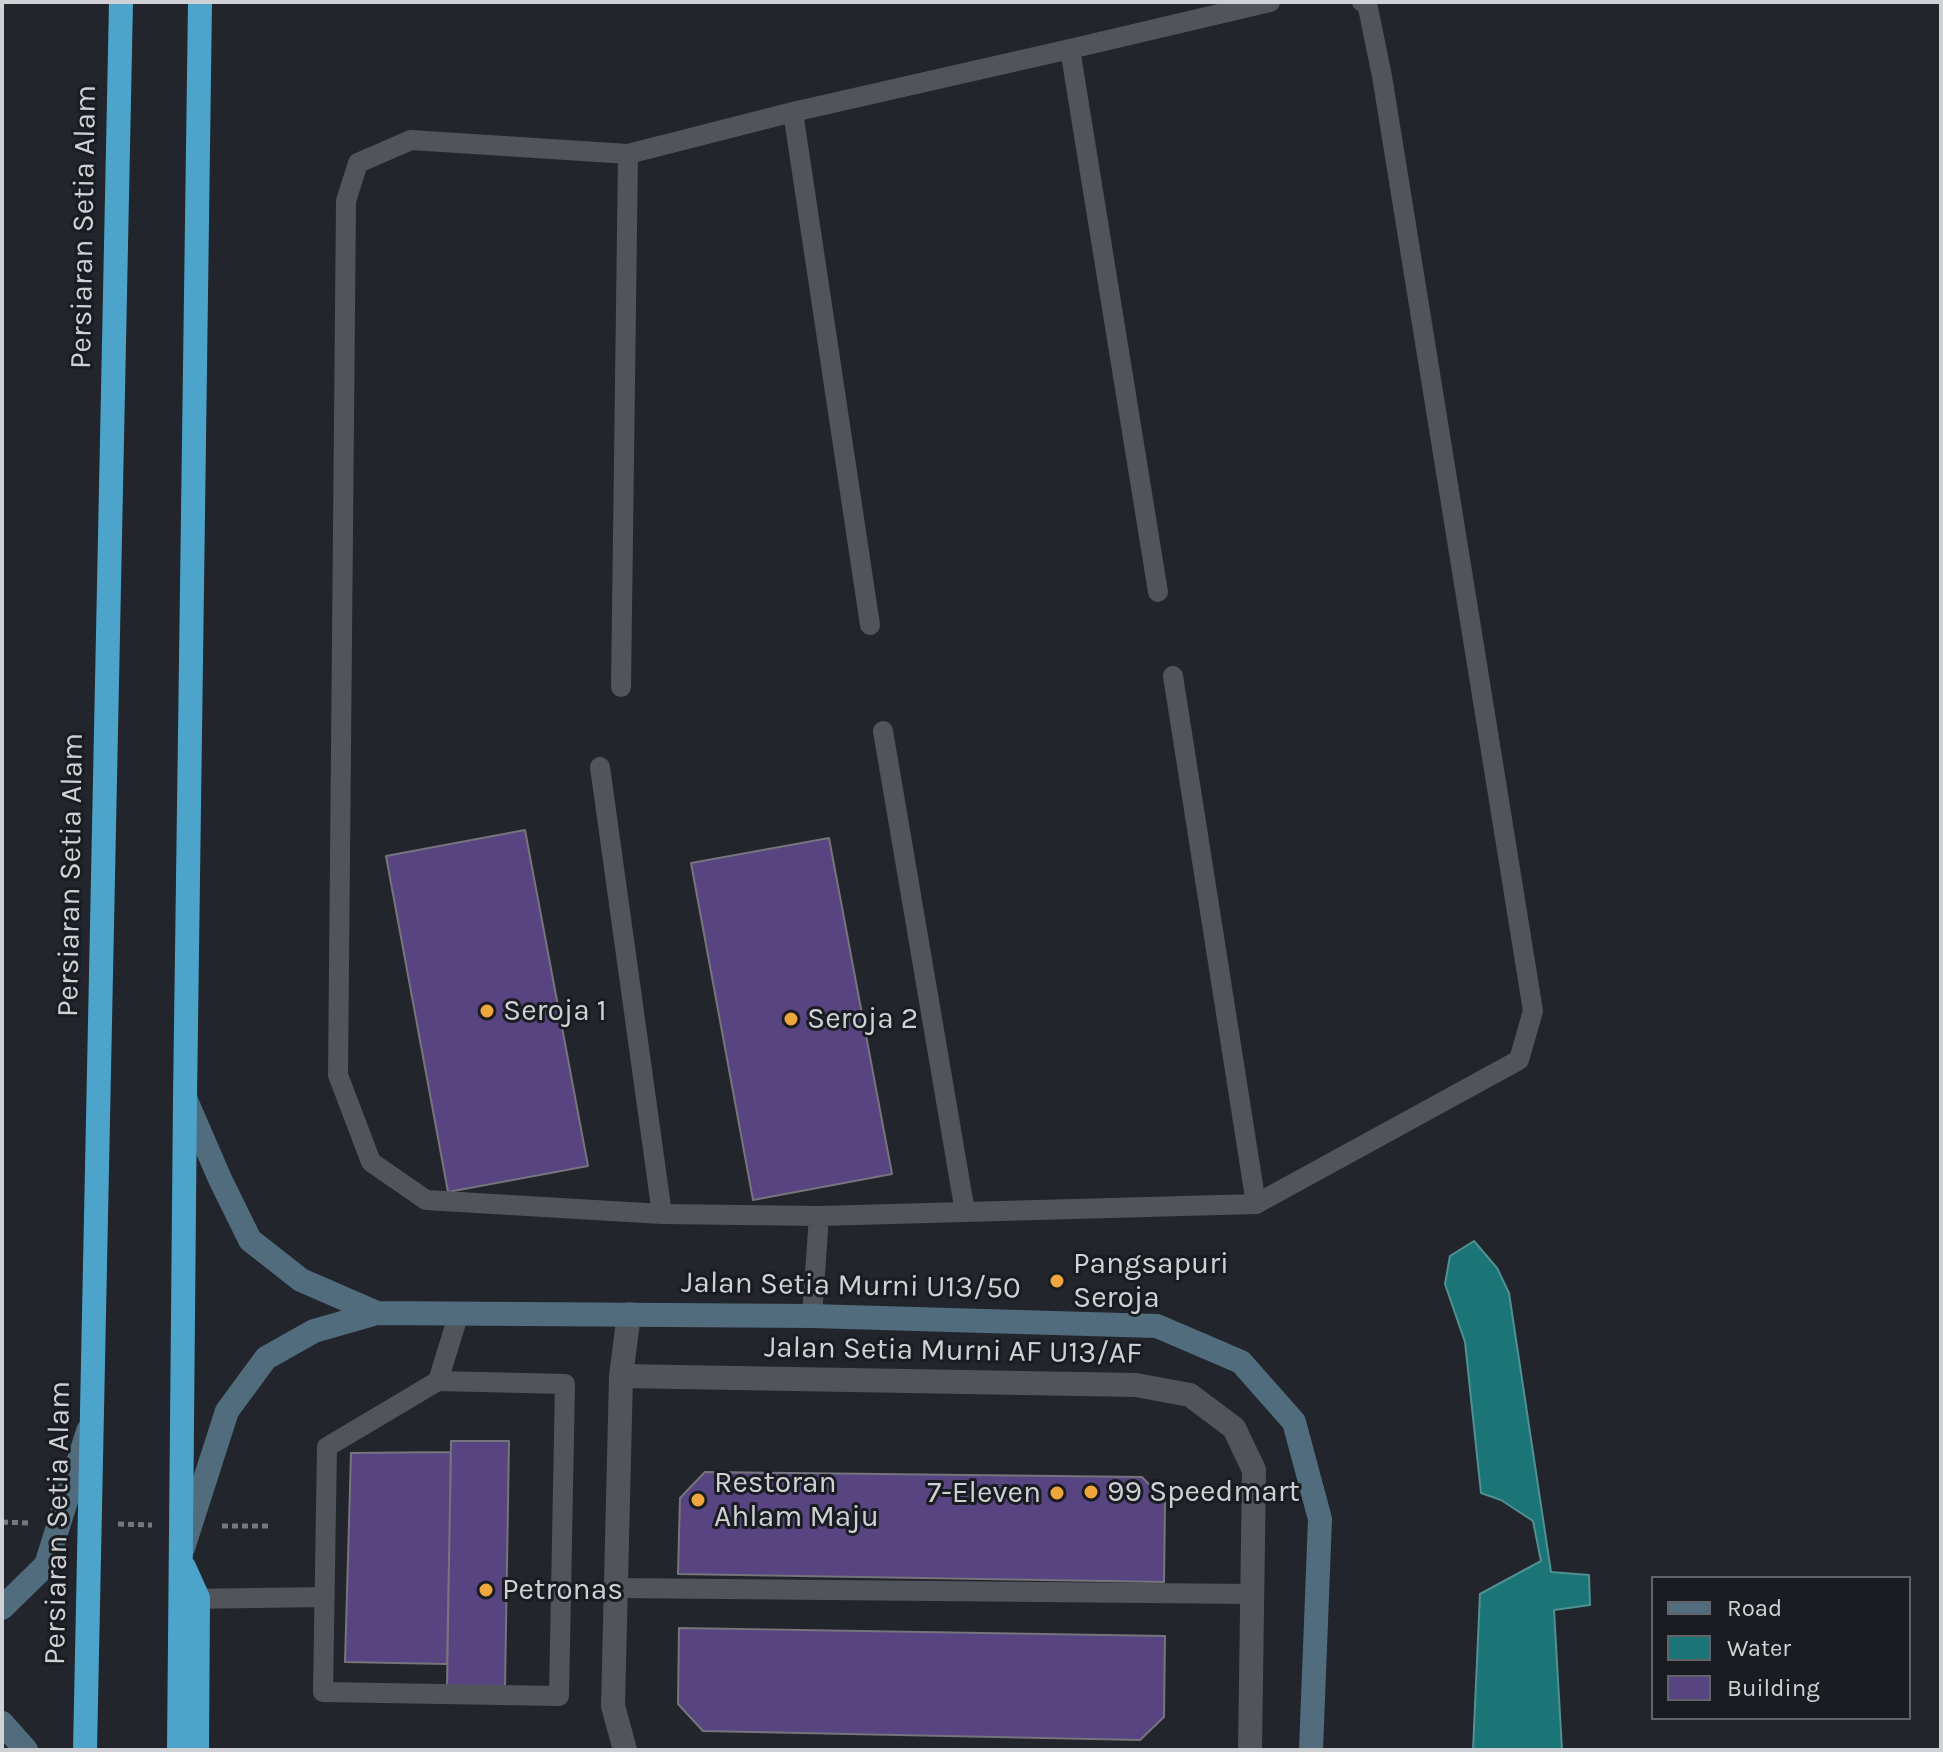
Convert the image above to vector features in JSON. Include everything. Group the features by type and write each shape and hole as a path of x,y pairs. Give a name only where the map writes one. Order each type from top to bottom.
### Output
{"highway":[{"name":"Persiaran Setia Alam","path":"85,1750 121,2"},
{"path":"197,1750 189,1599 180,1557 200,2"},
{"path":"185,1098 196,1084 208,2"},
{"path":"179,1750 189,1599"}],"street":[{"path":"185,1098 250,1240 301,1280 377,1313"},
{"path":"180,1557 227,1411 266,1358 314,1331 377,1313"},
{"name":"Jalan Setia Murni U13/50","path":"377,1313 812,1316 1157,1326 1241,1362 1294,1422 1320,1519 1311,1750"},
{"path":"625,1750 613,1706 621,1376 629,1314"},
{"name":"Jalan Setia Murni AF U13/AF","path":"621,1376 1136,1385 1190,1395 1234,1428 1254,1470 1250,1750"},
{"path":"2,1608 46,1565 92,1418"},
{"path":"2,1723 26,1750"}],"lane":[{"path":"1270,2 793,112 628,154 411,140 358,163 346,201 338,1075 371,1162 426,1200 662,1214 819,1216 1256,1204 1519,1060 1533,1011 1382,76 1367,3 1362,2"},
{"path":"1070,49 1158,592"},
{"path":"793,112 870,625"},
{"path":"621,687 628,154"},
{"path":"1173,676 1256,1204"},
{"path":"883,731 965,1212"},
{"path":"600,767 662,1214"},
{"path":"812,1316 819,1216"},
{"path":"438,1381 459,1313"},
{"path":"438,1381 565,1384 559,1696 323,1692 327,1447 438,1381"},
{"path":"616,1588 1251,1594"},
{"path":"189,1599 325,1597"}],"path":[{"path":"2,1522 33,1523"},
{"path":"112,1524 159,1525"},
{"path":"221,1526 269,1526"}],"water":[{"path":"1474,1241 1497,1268 1509,1293 1551,1572 1589,1575 1590,1605 1554,1610 1562,1750 1473,1750 1480,1594 1541,1561 1533,1521 1501,1500 1481,1493 1465,1342 1445,1284 1450,1256"}],"building":[{"name":"Seroja 1","path":"525,830 588,1166 448,1192 386,856"},
{"name":"Seroja 2","path":"829,838 892,1174 753,1200 691,863"},
{"path":"451,1441 509,1441 505,1689 447,1688"},
{"path":"451,1452 447,1664 345,1662 351,1453"},
{"path":"705,1472 1142,1477 1165,1501 1164,1582 678,1574 680,1498"},
{"path":"679,1628 1165,1636 1164,1717 1140,1740 703,1731 678,1704"}],"place":[{"name":"Seroja 1","path":"487,1011"},
{"name":"Seroja 2","path":"791,1019"},
{"name":"Pangsapuri Seroja","path":"1057,1281"},
{"name":"99 Speedmart","path":"1091,1492"},
{"name":"7-Eleven","path":"1057,1493"},
{"name":"Restoran Ahlam Maju","path":"698,1500"},
{"name":"Petronas","path":"486,1590"}]}
